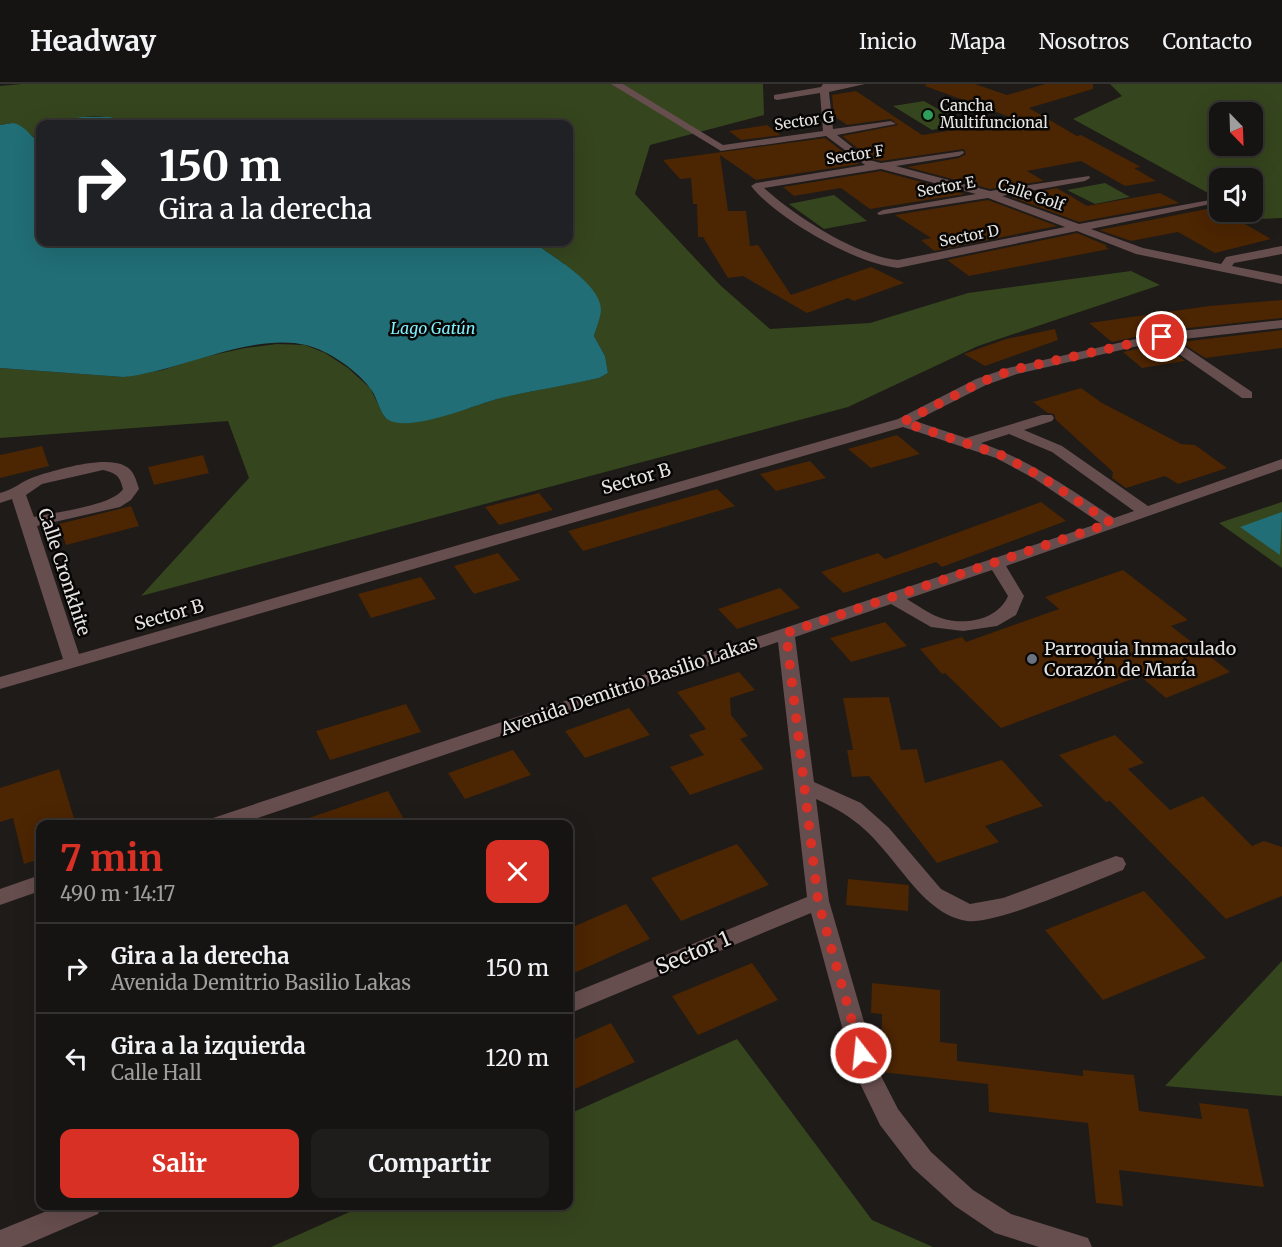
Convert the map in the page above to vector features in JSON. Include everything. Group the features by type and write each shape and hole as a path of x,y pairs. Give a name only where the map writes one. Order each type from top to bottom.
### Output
{"street":[{"name":"Sector G","path":"616,84 721,148 891,124"},
{"path":"777,98 826,87 860,84"},
{"path":"826,87 828,133"},
{"name":"Calle Golf","path":"828,133 865,162 969,187 1140,251 1282,280"},
{"name":"Sector F","path":"756,186 959,153"},
{"name":"Sector E","path":"883,213 1085,178"},
{"name":"Sector D","path":"756,186 813,227 866,257 884,263 917,261 1206,202"},
{"path":"1223,269 1230,260 1282,250"},
{"name":"Sector B","path":"0,683 903,422 981,382 1012,370 1162,337 1282,324"},
{"path":"1162,337 1247,395"},
{"path":"967,443 1047,418"},
{"path":"903,422 967,443 1020,465 1111,523"},
{"path":"1009,429 1057,449 1146,512"},
{"name":"Avenida Demitrio Basilio Lakas","path":"229,820 996,563 1282,464"},
{"path":"0,498 18,493 37,481 103,465 120,469 128,477 131,489 126,497 114,504 27,523"},
{"name":"Calle Cronkhite","path":"18,493 73,663"},
{"path":"892,598 937,623 963,626 991,622 1010,611 1017,596 996,563"},
{"path":"786,633 818,901 866,1071 889,1117 922,1160 964,1198 1004,1224 1078,1247"},
{"path":"804,786 854,808 882,833 933,895 968,913 1005,906 1116,864"},
{"path":"0,897 36,884"},
{"name":"Sector 1","path":"573,1003 818,901"},
{"path":"0,1243 79,1210"}],"green space":[{"path":"22,84 763,84 764,115 650,145 635,194 720,285 770,329 870,323 968,293 1131,271 1160,285 978,346 848,407 141,596 249,478 228,421 0,438 0,368 123,377 163,370 199,358 245,348 277,344 305,345 325,353 348,368 370,388 385,418 457,412 503,397 599,378 608,373 605,356 594,336 601,308 563,263 539,246 573,246 573,194 575,190 573,120 121,120 93,117 36,120 36,138 13,123 0,125 0,86"},
{"path":"1110,84 1282,84 1282,218 1263,219 1263,168 1209,168 1209,194 1073,119 1122,96"},
{"name":"Cancha Multifuncional","path":"924,101 964,124 932,130 893,106"},
{"path":"1105,183 1130,197 1095,204 1067,190"},
{"path":"834,195 867,221 824,229 789,204"},
{"path":"1282,502 1282,568 1219,523"},
{"path":"1282,961 1282,1096 1165,1086"},
{"path":"737,1039 872,1220 933,1247 271,1247 354,1210 573,1210 573,1112"}],"water":[{"path":"81,117 110,117 120,120 68,120"},
{"name":"Lago Gatún","path":"13,123 36,138 36,246 539,246 586,282 599,300 601,312 594,336 605,356 608,373 599,378 505,397 445,416 411,423 397,423 387,419 372,391 352,369 315,348 285,342 238,348 144,374 123,377 0,368 0,125"},
{"path":"1282,512 1280,555 1240,527"}],"building":[{"path":"926,84 975,84 1007,95 1045,84 1093,84 1093,89 1029,108 1077,136 1081,135 1141,167 1134,168 1156,181 1125,186 1081,161 1027,171 1044,181 990,189 907,167 959,158 966,154 964,149 881,161 870,158 842,136 898,125 891,119 847,125 834,116 832,95 856,91 922,135 1018,120 925,86"},
{"path":"767,125 781,135 741,140 729,131"},
{"path":"825,138 859,164 756,180 720,155 728,211 746,211 750,246 758,245 791,295 871,267 904,283 854,301 848,298 807,313 743,276 728,278 703,237 698,237 697,204 693,204 691,178 680,179 663,160"},
{"path":"881,171 965,194 870,209 841,188 794,196 783,187"},
{"path":"1057,188 1087,206 1160,193 1179,203 1079,222 1011,197"},
{"path":"988,200 1057,226 934,251 921,240 931,238 895,215"},
{"path":"1209,209 1209,222 1241,222 1271,239 1215,253 1178,232 1131,241 1099,230"},
{"path":"1077,233 1108,246 1105,246 1109,249 969,276 947,260"},
{"path":"1282,300 1282,318 1162,331 1112,342 1089,323 1209,306"},
{"path":"1055,329 1058,340 985,366 964,354 1006,339"},
{"path":"1282,330 1282,348 1205,358 1181,342"},
{"path":"1160,343 1185,361 1142,368 1123,352"},
{"path":"1081,388 1102,403 1181,444 1195,445 1227,468 1178,484 1165,476 1126,488 1112,478 1113,472 1056,420 1054,414 1048,413 1033,402"},
{"path":"897,435 920,454 871,468 848,449"},
{"path":"42,446 49,466 0,478 0,455"},
{"path":"203,455 209,473 154,485 148,467"},
{"path":"810,461 826,478 776,491 760,474"},
{"path":"717,489 735,506 583,551 568,531"},
{"path":"539,493 553,510 499,525 485,507"},
{"path":"1041,502 1066,521 942,567 936,562 844,593 821,572 878,553 885,559"},
{"path":"131,506 139,526 66,545 59,524"},
{"path":"498,553 520,580 474,594 454,566"},
{"path":"1123,570 1188,620 1171,626 1230,672 1166,698 1140,676 1001,728 945,673 942,674 920,649 962,637 966,642 1059,609 1045,597"},
{"path":"421,577 436,599 371,618 358,594"},
{"path":"780,588 800,608 737,629 718,609"},
{"path":"885,622 907,646 851,662 830,638"},
{"path":"739,672 755,690 730,698 731,715 748,736 740,739 764,769 690,795 670,767 704,755 689,735 706,729 677,692"},
{"path":"889,697 901,750 917,749 925,783 1002,760 1043,806 985,826 999,842 937,863 869,776 852,777 847,750 853,750 843,698"},
{"path":"406,704 421,732 330,760 316,731"},
{"path":"629,708 650,735 585,758 565,731"},
{"path":"1115,735 1144,763 1128,769 1170,810 1203,796 1252,846 1264,841 1282,847 1282,896 1226,919 1110,801 1106,802 1059,755"},
{"path":"513,750 531,775 465,799 448,773"},
{"path":"59,769 74,820 36,820 36,860 24,864 13,818 0,822 0,788"},
{"path":"388,791 404,820 303,820"},
{"path":"737,844 769,885 681,921 651,878"},
{"path":"848,879 909,885 908,911 846,905"},
{"path":"1144,891 1206,958 1103,1000 1045,930"},
{"path":"626,904 650,939 574,973 573,927"},
{"path":"752,963 778,1000 698,1035 672,996"},
{"path":"872,983 940,990 940,1042 957,1044 957,1061 1083,1076 1083,1070 1134,1075 1139,1111 1202,1119 1199,1103 1248,1109 1264,1187 1119,1170 1123,1206 1096,1203 1088,1123 989,1112 988,1084 881,1072 882,1014 871,1013"},
{"path":"611,1023 635,1062 573,1090 573,1040"}],"place":[{"name":"Cancha Multifuncional","path":"928,115"},
{"name":"Parroquia Inmaculado Corazón de María","path":"1032,659"}],"route":[{"path":"861,1053 818,901 786,633 1111,523 1040,476 1001,455 903,422 981,382 1012,370 1162,337"}]}
